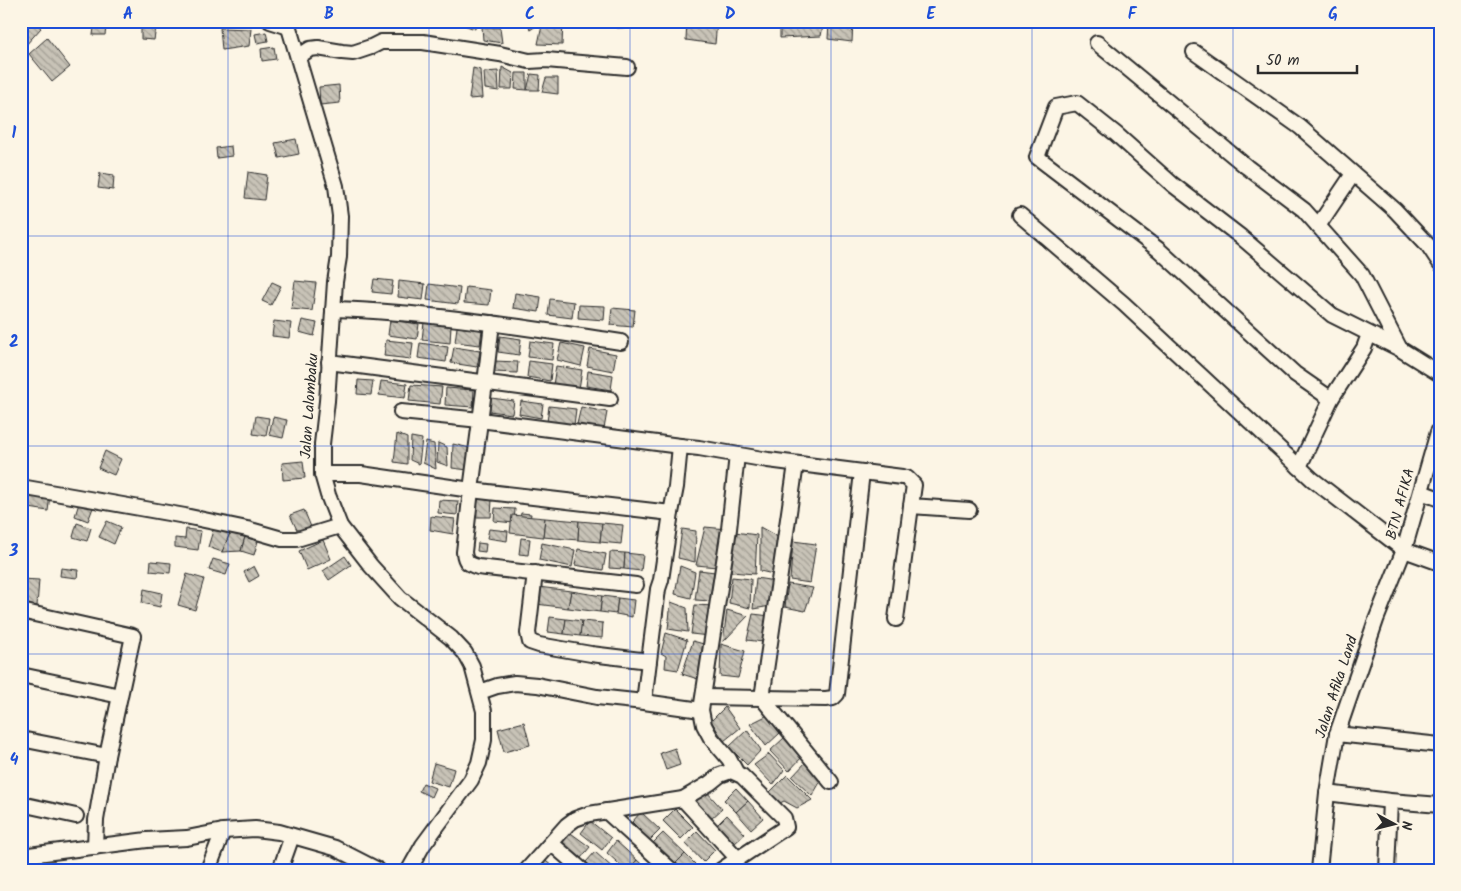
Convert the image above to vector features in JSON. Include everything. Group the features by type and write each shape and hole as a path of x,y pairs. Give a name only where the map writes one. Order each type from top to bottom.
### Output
{"street":[{"path":"270,21 288,24"},
{"name":"Jalan Lalombaku","path":"288,24 336,186 339,209 339,257 335,282 327,401 322,444 322,474 340,526 371,566 400,598 451,638 465,653 472,666 484,710 484,740 479,763 471,780 464,792 428,838 408,870"},
{"path":"298,57 310,49 318,48 353,53 381,42 423,42 500,54 529,61 554,61 627,67"},
{"path":"1097,43 1247,167 1304,210 1362,275 1400,349"},
{"path":"1194,52 1300,127 1395,210 1428,245 1440,263"},
{"path":"1331,399 1295,374 1159,250 1037,157 1056,107 1077,103 1116,134 1172,184 1240,237 1332,315 1400,349 1440,374"},
{"path":"1318,226 1353,174"},
{"path":"1020,214 1124,304 1312,479 1404,550"},
{"path":"333,309 374,310 492,323 621,342"},
{"path":"492,323 464,552 466,562 478,567 636,585"},
{"path":"1299,467 1331,399 1364,348 1369,334"},
{"path":"329,362 402,370 610,399"},
{"path":"401,412 480,420 699,448 796,464 907,478 914,485 896,619"},
{"name":"BTN AFIKA","path":"1439,431 1404,550 1440,563"},
{"path":"644,702 658,589 676,487 680,446"},
{"path":"721,870 784,829 786,823 784,818 736,772 704,725 702,703 729,529 737,455"},
{"path":"796,464 762,698 831,782"},
{"path":"480,692 497,686 516,683 537,685 597,697 644,702 702,703 762,698 832,698 837,694 862,472"},
{"path":"322,474 361,474 471,490 671,514"},
{"path":"21,487 185,516 247,529 282,539 297,539 340,526"},
{"path":"1421,492 1440,499"},
{"path":"911,506 969,510"},
{"name":"Jalan Afika Land","path":"1319,870 1327,793 1337,734 1376,620 1404,550"},
{"path":"535,573 528,633 530,642 574,651 649,661"},
{"path":"21,611 133,636 107,756 96,820 96,847"},
{"path":"21,675 120,696"},
{"path":"1337,734 1440,745"},
{"path":"21,739 107,756"},
{"path":"526,870 560,832 575,819 589,814 683,799 720,776 731,771 736,772"},
{"path":"1327,793 1440,805"},
{"path":"683,799 738,859"},
{"path":"1387,870 1390,801"},
{"path":"21,804 76,816"},
{"path":"606,811 671,870"},
{"path":"21,856 147,840 187,838 222,831 255,829 292,836 335,848 378,870"},
{"path":"208,870 222,831"},
{"path":"280,870 292,836"},
{"path":"551,843 582,870"}],"building":[{"path":"30,21 33,21 41,28 25,46 21,43 21,30"},
{"path":"95,21 107,21 105,35 93,35"},
{"path":"141,21 157,21 154,40 141,39"},
{"path":"458,21 476,21 475,29 458,23"},
{"path":"488,21 506,21 506,23 488,25"},
{"path":"528,21 539,21 539,24 530,30"},
{"path":"543,21 563,21 562,45 538,44"},
{"path":"617,21 639,21 639,27 617,28"},
{"path":"687,21 717,21 715,44 686,40"},
{"path":"780,21 824,21 821,36 780,38"},
{"path":"829,21 853,21 852,42 828,39"},
{"path":"482,27 500,28 502,43 483,40"},
{"path":"220,28 251,29 249,46 222,50"},
{"path":"266,32 268,41 257,43 255,34"},
{"path":"47,38 70,67 52,82 29,54"},
{"path":"274,47 276,59 262,61 261,49"},
{"path":"502,67 513,73 512,89 501,89"},
{"path":"473,68 480,70 482,98 469,99"},
{"path":"498,71 499,91 485,89 484,72"},
{"path":"516,73 527,73 527,90 515,89"},
{"path":"531,74 540,75 539,90 527,90"},
{"path":"546,78 558,78 558,94 542,92"},
{"path":"339,85 340,103 320,105 319,87"},
{"path":"296,139 299,154 279,158 275,143"},
{"path":"231,146 232,156 217,158 216,148"},
{"path":"248,172 267,175 264,200 245,198"},
{"path":"100,173 114,175 113,190 98,188"},
{"path":"374,279 393,281 391,294 372,292"},
{"path":"295,281 316,283 312,311 291,309"},
{"path":"399,281 425,284 423,300 398,297"},
{"path":"272,282 281,286 271,305 262,301"},
{"path":"429,284 460,288 458,304 427,300"},
{"path":"466,287 491,290 489,305 464,303"},
{"path":"515,293 541,297 539,312 513,308"},
{"path":"550,299 574,302 572,318 548,315"},
{"path":"579,305 605,306 604,320 578,318"},
{"path":"612,308 635,310 633,327 610,325"},
{"path":"302,320 317,323 314,336 299,332"},
{"path":"390,320 419,324 417,339 388,335"},
{"path":"274,321 291,323 289,338 272,336"},
{"path":"424,322 451,325 450,343 422,340"},
{"path":"457,327 482,330 480,345 455,342"},
{"path":"500,336 521,339 519,355 498,352"},
{"path":"386,340 413,343 411,359 384,356"},
{"path":"530,341 554,344 552,360 528,357"},
{"path":"420,343 448,347 446,362 418,358"},
{"path":"561,343 585,348 581,366 557,360"},
{"path":"454,347 480,351 477,367 451,363"},
{"path":"590,349 616,354 613,371 587,366"},
{"path":"494,361 518,362 517,373 494,372"},
{"path":"529,361 552,364 550,381 527,377"},
{"path":"556,366 582,370 579,389 553,385"},
{"path":"588,371 613,375 611,390 586,386"},
{"path":"358,380 373,381 371,395 357,394"},
{"path":"381,381 407,384 405,398 379,395"},
{"path":"411,385 442,387 440,404 409,401"},
{"path":"446,388 474,390 473,407 445,405"},
{"path":"491,398 514,401 512,414 489,411"},
{"path":"521,401 543,404 541,418 519,414"},
{"path":"549,406 576,409 574,425 547,422"},
{"path":"581,407 607,412 604,429 577,424"},
{"path":"256,416 269,418 266,436 253,434"},
{"path":"273,417 287,420 283,438 269,435"},
{"path":"397,434 407,438 407,464 394,462"},
{"path":"411,437 422,439 419,464 410,460"},
{"path":"426,442 434,444 436,469 423,463"},
{"path":"438,443 447,447 448,466 437,462"},
{"path":"453,444 470,448 468,470 452,468"},
{"path":"105,451 121,459 114,475 98,468"},
{"path":"303,461 305,478 283,480 282,463"},
{"path":"30,494 50,495 48,511 29,508"},
{"path":"477,499 492,499 491,517 476,517"},
{"path":"80,500 94,505 88,521 75,516"},
{"path":"439,500 458,501 457,515 438,513"},
{"path":"495,508 515,509 514,523 494,521"},
{"path":"304,510 311,527 298,532 290,515"},
{"path":"521,513 531,514 529,527 519,525"},
{"path":"512,515 545,518 543,537 510,533"},
{"path":"431,516 455,519 453,534 430,530"},
{"path":"545,518 579,521 578,540 543,537"},
{"path":"107,521 121,527 114,544 99,537"},
{"path":"579,521 602,523 600,542 578,540"},
{"path":"77,523 91,528 87,541 73,537"},
{"path":"602,523 623,525 621,544 600,542"},
{"path":"215,524 231,531 222,552 208,547"},
{"path":"705,527 727,529 717,567 696,565"},
{"path":"760,527 785,541 773,574 760,571"},
{"path":"186,529 201,531 198,550 175,547 175,538 185,539"},
{"path":"489,529 508,531 507,541 487,538"},
{"path":"682,529 696,531 695,562 678,558"},
{"path":"231,531 245,537 241,551 222,552"},
{"path":"735,532 757,535 755,574 731,572"},
{"path":"245,537 258,541 254,555 241,551"},
{"path":"521,538 530,539 528,555 519,554"},
{"path":"323,540 331,559 307,570 299,551"},
{"path":"793,541 816,544 810,583 790,580"},
{"path":"478,543 486,544 485,552 477,551"},
{"path":"542,543 575,550 572,567 539,560"},
{"path":"578,549 606,554 603,570 575,565"},
{"path":"610,552 625,553 624,569 609,568"},
{"path":"625,553 643,555 641,571 624,569"},
{"path":"345,556 351,565 329,580 323,571"},
{"path":"213,559 230,564 226,575 209,570"},
{"path":"151,561 171,563 170,573 150,571"},
{"path":"254,566 259,576 249,582 244,572"},
{"path":"680,566 695,572 691,598 675,594"},
{"path":"61,568 78,570 77,578 60,576"},
{"path":"699,570 715,572 711,601 695,600"},
{"path":"187,574 204,579 195,610 178,605"},
{"path":"732,577 751,579 750,608 729,603"},
{"path":"756,578 775,581 771,606 753,609"},
{"path":"21,579 39,580 37,606 21,605"},
{"path":"788,584 813,588 805,611 785,607"},
{"path":"538,587 571,591 568,608 536,604"},
{"path":"144,589 162,593 160,607 142,603"},
{"path":"571,591 602,596 600,612 568,608"},
{"path":"602,596 618,598 616,614 600,612"},
{"path":"618,598 634,600 632,617 616,614"},
{"path":"671,602 687,608 688,632 668,629"},
{"path":"695,605 714,606 709,636 691,634"},
{"path":"727,610 748,616 723,642"},
{"path":"753,614 770,616 763,642 747,640"},
{"path":"550,617 566,619 564,634 548,632"},
{"path":"566,619 582,621 580,636 564,634"},
{"path":"582,621 603,623 602,638 580,636"},
{"path":"666,633 687,640 678,670 665,668 666,656 661,653"},
{"path":"693,641 707,645 701,680 682,674"},
{"path":"721,644 745,651 738,678 720,676"},
{"path":"725,707 740,728 724,741 711,721"},
{"path":"768,715 780,733 766,746 750,724"},
{"path":"524,722 530,745 504,752 498,729"},
{"path":"747,730 761,750 747,765 729,747"},
{"path":"785,737 803,756 789,771 770,751"},
{"path":"675,748 680,765 666,770 660,753"},
{"path":"769,754 784,770 773,785 754,765"},
{"path":"806,762 822,779 812,796 792,777"},
{"path":"434,763 454,769 449,787 429,781"},
{"path":"787,775 812,800 797,808 784,801 776,805 767,795"},
{"path":"423,783 435,788 431,797 419,791"},
{"path":"736,788 748,801 736,812 724,800"},
{"path":"707,792 722,809 711,819 695,802"},
{"path":"748,801 763,818 751,829 736,812"},
{"path":"675,809 693,827 681,839 663,821"},
{"path":"641,812 660,830 650,840 632,822"},
{"path":"727,815 745,834 734,844 717,825"},
{"path":"590,821 611,838 602,850 581,833"},
{"path":"568,831 590,847 581,858 560,842"},
{"path":"697,831 715,850 703,862 685,843"},
{"path":"663,833 685,854 675,864 653,843"},
{"path":"616,841 637,860 628,870 607,853"},
{"path":"595,852 615,870 595,870 586,862"},
{"path":"685,854 695,864 690,870 681,870 675,864"},
{"path":"542,858 557,870 533,870"},
{"path":"637,860 648,870 628,870"}]}
